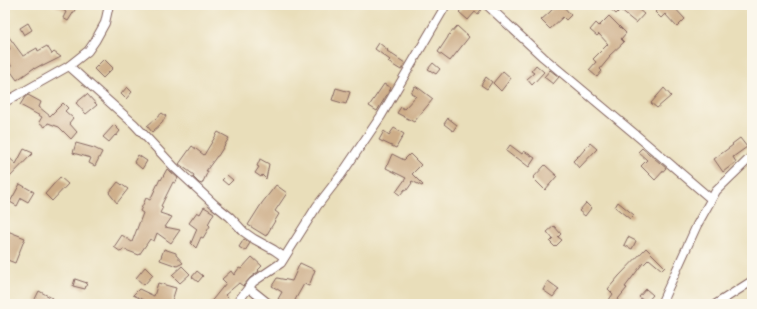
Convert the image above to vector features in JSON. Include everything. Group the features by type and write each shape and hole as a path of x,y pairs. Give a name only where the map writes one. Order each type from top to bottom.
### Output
{"street":[{"path":"5,102 69,66 88,51 96,42 105,23 109,5"},
{"path":"236,304 254,282 281,262 317,206 341,175 381,116 446,5"},
{"path":"487,5 543,57 711,199"},
{"path":"69,66 134,124 175,168 230,217 244,232 284,257"},
{"path":"661,304 697,225 711,199 716,191 752,156"},
{"path":"716,304 752,281"},
{"path":"249,288 269,304"}],"building":[{"path":"55,5 78,5 68,21 63,18 66,12"},
{"path":"465,5 481,5 480,6 482,8 478,14 475,12 468,20 459,12 464,7 467,9 468,7"},
{"path":"556,5 562,5 571,15 566,20 563,17 550,29 541,20"},
{"path":"606,5 633,5 644,14 636,23 620,10 616,14"},
{"path":"662,5 672,5 685,19 677,27 665,14 661,18 655,12"},
{"path":"609,16 626,33 621,39 624,42 609,56 610,57 600,69 602,71 597,77 589,70 596,62 593,59 608,44 599,34 597,36 590,30 596,23 599,26"},
{"path":"28,23 32,30 24,35 20,28"},
{"path":"457,26 469,37 450,61 438,52 448,36"},
{"path":"5,33 23,56 37,48 38,51 47,46 52,54 54,52 61,57 41,67 43,64 34,68 17,80 9,69 12,67 5,55 5,53 10,49"},
{"path":"379,43 388,50 387,51 405,63 401,70 388,62 390,60 375,49"},
{"path":"104,59 113,68 103,78 94,69"},
{"path":"433,63 440,69 436,74 428,69"},
{"path":"536,65 544,72 532,85 527,79 534,73 531,71"},
{"path":"550,70 559,77 553,84 544,77"},
{"path":"503,71 511,78 501,91 493,83"},
{"path":"486,77 492,82 487,89 481,85"},
{"path":"384,84 391,88 377,111 369,106"},
{"path":"415,86 433,99 414,122 397,113 401,107 404,109 416,96 411,93"},
{"path":"127,87 132,92 126,99 121,94"},
{"path":"336,88 350,92 346,104 332,100"},
{"path":"664,88 671,96 657,108 651,103"},
{"path":"87,94 97,105 86,114 76,103"},
{"path":"28,95 41,102 39,107 50,116 63,103 68,108 65,111 73,118 69,123 77,132 71,139 59,127 48,123 45,127 39,122 42,117 20,105"},
{"path":"162,113 166,116 162,123 152,132 147,126"},
{"path":"448,118 457,125 453,131 444,124"},
{"path":"114,125 120,131 109,142 103,137"},
{"path":"394,128 404,134 396,148 379,140 384,131 389,135"},
{"path":"218,132 229,138 218,156 206,171 208,171 202,184 199,183 193,177 194,175 179,164 192,146 204,155"},
{"path":"740,138 747,147 733,157 736,162 723,172 714,159"},
{"path":"76,143 102,152 95,166 89,163 91,158 73,153"},
{"path":"590,143 597,149 579,168 573,161"},
{"path":"510,145 522,154 524,151 535,158 529,167 506,151"},
{"path":"642,148 666,168 655,180 641,166 647,160 638,152"},
{"path":"24,149 33,153 8,179 5,176 5,154 16,164"},
{"path":"392,154 404,160 410,154 421,165 412,174 423,185 422,186 412,181 407,190 405,189 400,195 396,192 406,178 386,168"},
{"path":"138,155 147,161 142,169 134,162"},
{"path":"260,159 269,164 266,179 262,175 261,177 255,173 259,167 257,166"},
{"path":"545,165 557,176 545,190 533,178"},
{"path":"167,169 178,178 175,183 173,182 161,206 163,207 160,213 172,217 165,227 180,230 171,243 157,233 154,241 150,239 139,255 123,249 121,252 114,247 122,235 132,242 143,213 140,211 146,198 150,200 160,179 161,180"},
{"path":"227,175 233,180 228,185 222,180"},
{"path":"60,177 68,184 52,201 45,194"},
{"path":"118,182 128,189 117,203 109,193"},
{"path":"20,184 34,192 28,202 21,198 17,206 10,202"},
{"path":"276,185 287,193 275,211 279,214 266,236 248,225"},
{"path":"618,202 634,215 630,219 615,207"},
{"path":"586,203 591,208 585,216 579,211"},
{"path":"204,207 214,213 208,224 210,226 203,238 201,237 196,248 191,243 197,229 189,223 197,212 200,214"},
{"path":"554,226 561,234 558,237 562,240 555,247 550,242 553,239 547,232"},
{"path":"5,230 25,238 15,263 5,259"},
{"path":"628,237 636,241 632,249 624,245"},
{"path":"244,239 250,243 245,251 239,247"},
{"path":"646,248 665,267 662,270 649,259 644,264 643,263 625,287 627,288 614,304 606,304 613,294 608,289"},
{"path":"164,249 176,253 183,263 177,266 160,260"},
{"path":"252,257 262,266 258,270 259,271 243,286 239,283 225,295 229,299 225,304 209,304 226,283 222,279 231,271 234,275 239,268 241,269"},
{"path":"300,263 315,270 309,286 304,284 295,300 300,304 288,304 278,299 282,292 272,286 277,278 292,281"},
{"path":"182,266 190,274 180,283 172,275"},
{"path":"145,267 153,275 144,285 136,278"},
{"path":"197,271 203,276 198,282 192,277"},
{"path":"75,279 87,283 85,289 73,286"},
{"path":"548,281 559,289 553,297 543,290"},
{"path":"158,283 176,288 171,304 153,304 133,295 139,289 154,296"},
{"path":"646,289 653,295 646,303 639,297"},
{"path":"39,291 52,298 49,304 39,304 34,301"}]}
